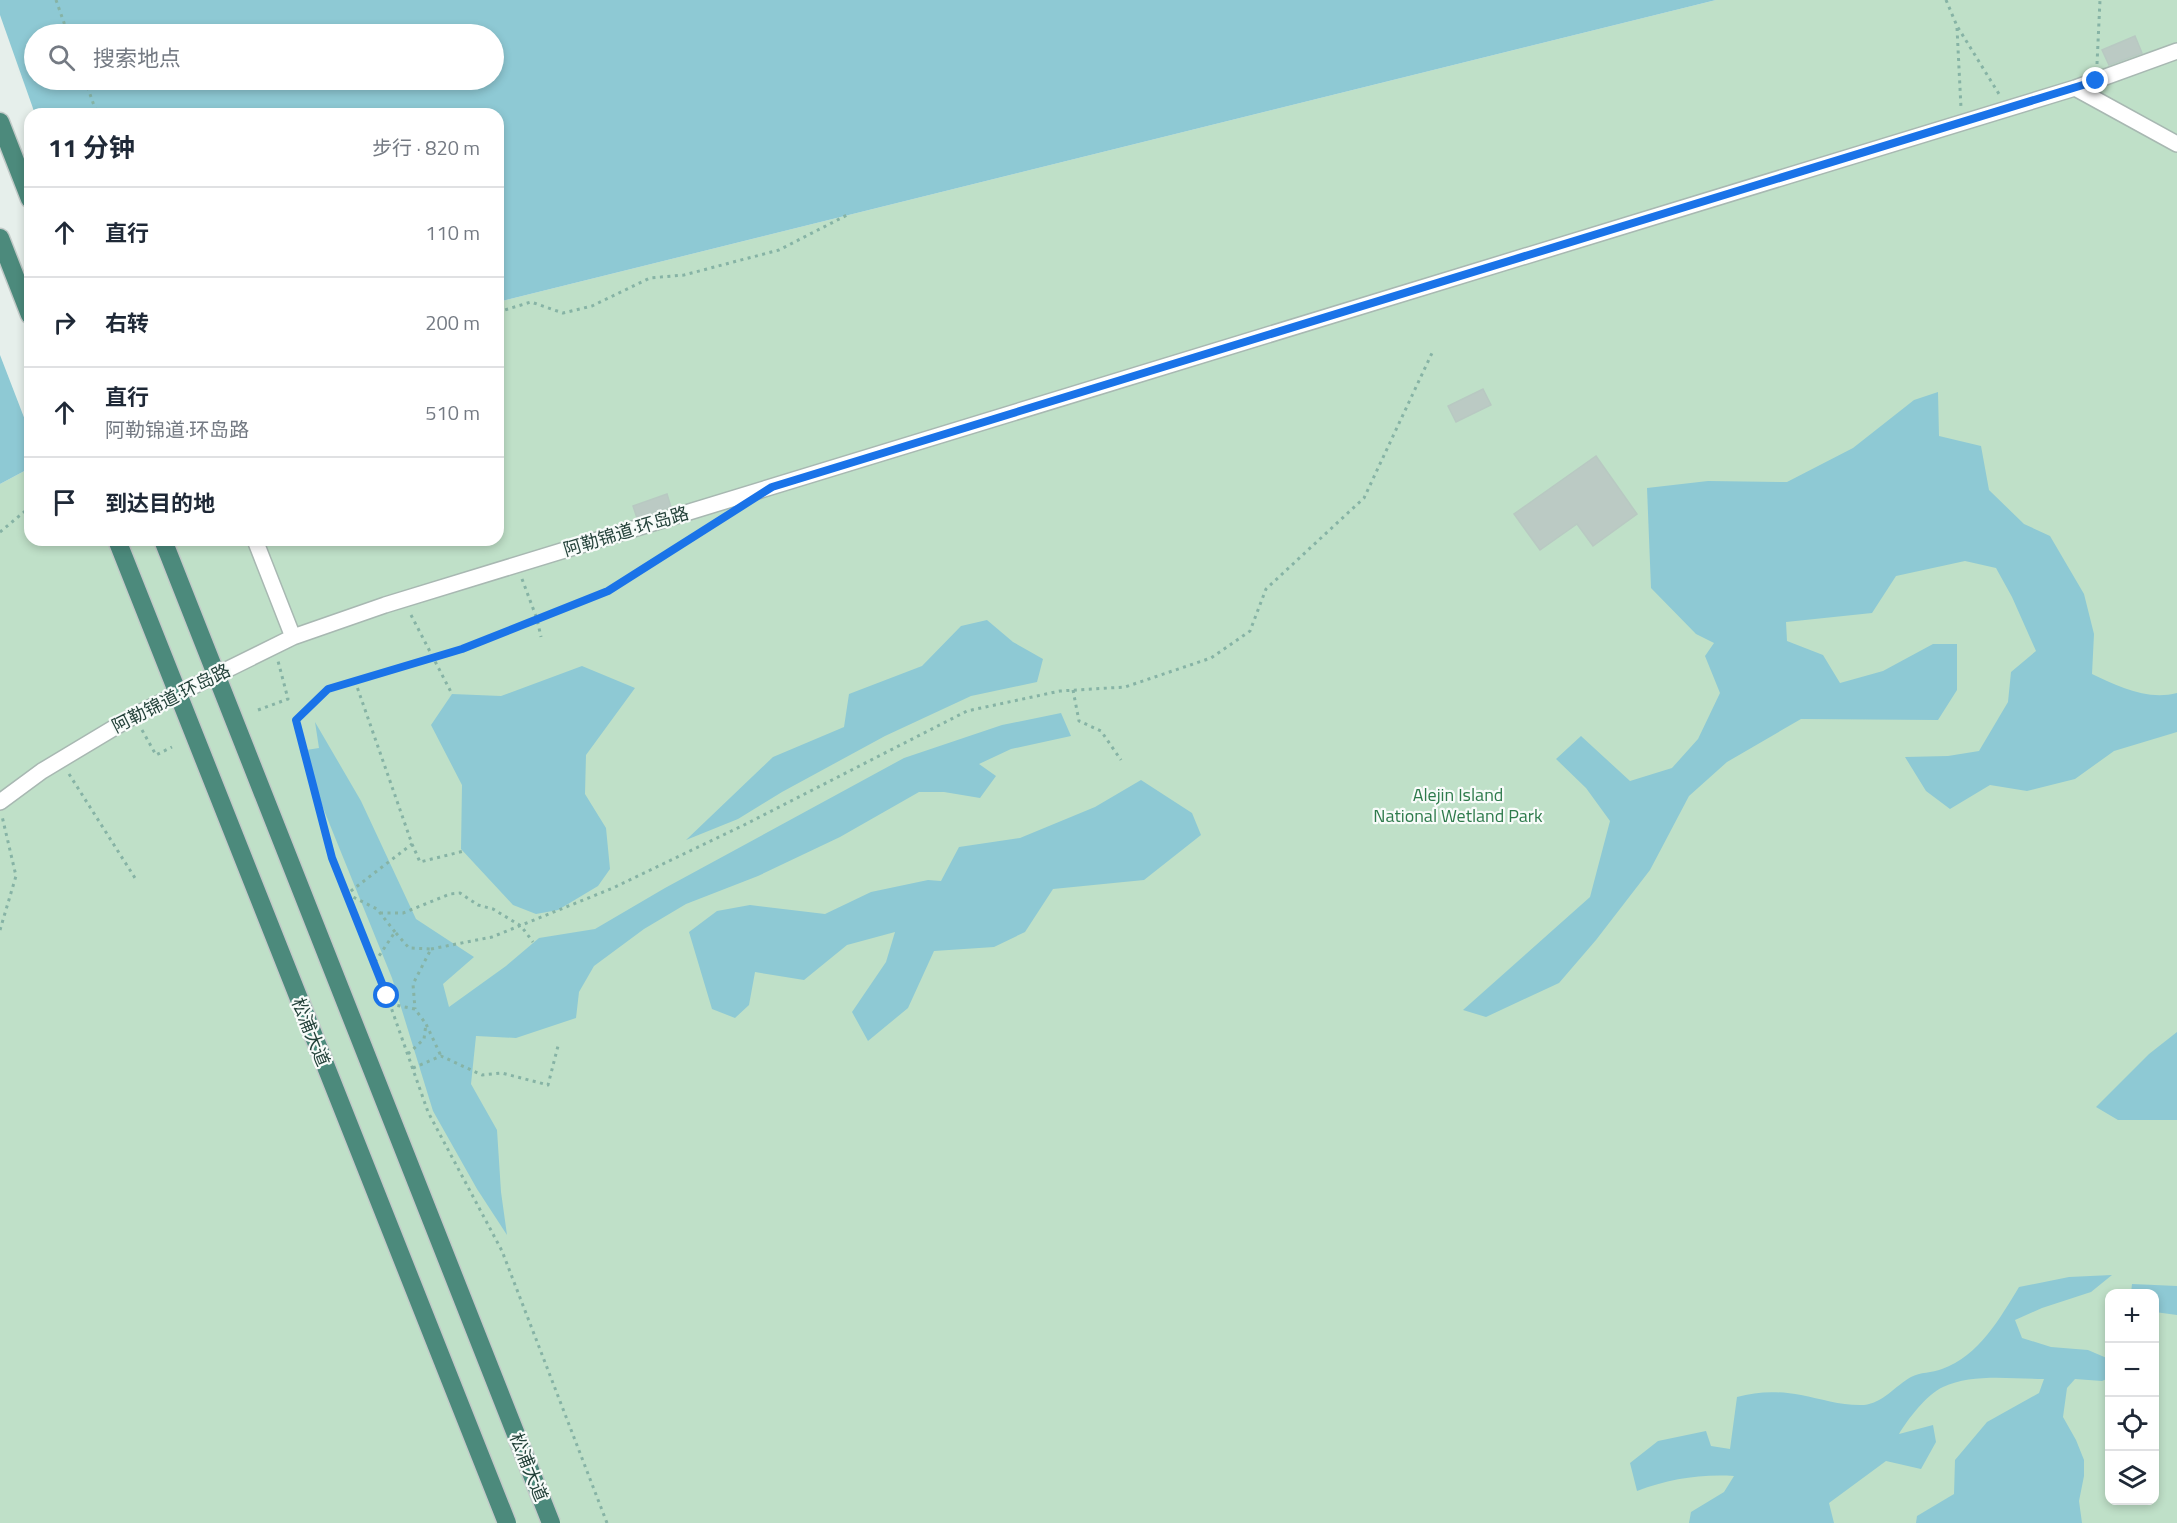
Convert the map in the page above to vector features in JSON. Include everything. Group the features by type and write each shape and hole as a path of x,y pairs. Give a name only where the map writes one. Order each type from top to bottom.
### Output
{"highway":[{"path":"0,122 24,183"},
{"path":"0,238 24,300"},
{"name":"松浦大道","path":"119,546 507,1523"},
{"name":"松浦大道","path":"165,546 551,1523"}],"street":[{"name":"阿勒锦道·环岛路","path":"0,804 60,759 134,715 293,638 517,565 2008,109 2096,81 2177,51"},
{"path":"2075,88 2177,144"},
{"path":"257,546 293,638"}],"path":[{"path":"56,0 64,24"},
{"path":"1946,0 1957,26 2008,109"},
{"path":"2096,81 2100,0"},
{"path":"1957,26 1961,123"},
{"path":"89,90 95,108"},
{"path":"504,310 531,302 563,313 592,306 650,278 684,275 778,250 849,214"},
{"path":"347,894 377,909 409,948 432,949 492,937 613,888 744,825 967,711 1060,691 1125,687 1211,658 1250,632 1266,589 1364,498 1432,353"},
{"path":"0,532 24,512"},
{"path":"607,1523 502,1251 428,1112 390,1004 332,858 296,720 328,689 462,649 608,591 723,517"},
{"path":"517,565 537,619 541,638"},
{"path":"404,600 452,694"},
{"path":"258,710 288,699 274,647"},
{"path":"355,681 420,862 464,851"},
{"path":"1073,690 1080,721 1101,731 1121,760"},
{"path":"134,715 156,755 172,747"},
{"path":"60,759 135,878"},
{"path":"0,804 16,876 0,930"},
{"path":"347,894 412,844"},
{"path":"380,913 403,913 450,894 460,893 478,905 493,909 521,926 534,942"},
{"path":"374,963 395,932"},
{"path":"432,949 412,984 416,1009 441,1056 483,1075 502,1073 548,1085 558,1046"},
{"path":"390,1004 416,1009"},
{"path":"408,1054 424,1039 426,1024"},
{"path":"412,1068 441,1056"}],"green space":[{"name":"Alejin Island National Wetland Park","path":"1716,0 2177,0 2177,1523 0,1523 0,484 24,471 24,546 504,546 504,301"}],"water":[{"path":"0,0 1716,0 504,301 504,108 24,108 24,471 0,484"},
{"path":"1938,392 1939,436 1981,446 1989,490 2024,524 2050,536 2084,594 2094,634 2092,674 2144,694 2177,693 2177,732 2114,751 2075,779 2027,791 1990,785 1950,809 1926,791 1905,757 1948,756 1979,751 2008,702 2011,672 2036,651 2012,597 1996,568 1965,561 1896,576 1872,613 1786,622 1787,641 1823,655 1840,683 1883,671 1933,644 1957,644 1957,690 1938,720 1801,719 1727,762 1689,796 1650,870 1596,940 1559,983 1486,1017 1463,1010 1590,897 1610,821 1586,788 1556,759 1581,736 1630,781 1672,768 1698,739 1720,693 1705,656 1714,643 1696,634 1651,588 1647,488 1708,481 1787,482 1853,448 1914,400"},
{"path":"987,620 1013,642 1043,659 1037,682 971,696 885,736 782,792 738,819 686,840 773,757 844,727 849,694 922,666 961,626"},
{"path":"582,666 635,688 586,755 585,794 606,828 610,869 598,886 558,910 536,914 513,905 461,849 462,785 431,725 452,694 501,696"},
{"path":"1061,713 1071,736 1011,749 979,764 996,776 980,798 944,792 919,792 840,837 758,876 686,904 644,929 594,966 579,992 576,1018 516,1038 476,1036 471,1084 497,1130 501,1192 507,1235 477,1189 433,1111 392,978 300,751 319,748 315,722 361,801 416,919 474,957 443,984 449,1007 506,966 539,938 595,929 665,888 904,758 1002,725"},
{"path":"1141,780 1192,813 1201,835 1144,880 1053,889 1025,932 994,947 934,951 908,1008 868,1041 852,1012 886,962 895,932 847,945 804,980 755,972 749,1005 735,1018 712,1009 689,932 717,911 750,905 825,914 871,892 928,880 941,881 959,847 1020,838 1095,807"},
{"path":"2177,1032 2177,1120 2118,1120 2096,1107 2149,1054"},
{"path":"2112,1275 2091,1292 2042,1308 2015,1320 2022,1338 2051,1347 2088,1350 2105,1357 2105,1380 2075,1379 2067,1388 2063,1417 2084,1460 2084,1476 2079,1501 2082,1523 1916,1523 1917,1516 1954,1494 1955,1460 1987,1422 2039,1393 2044,1379 1980,1378 1954,1383 1937,1390 1918,1408 1899,1434 1933,1425 1936,1442 1921,1469 1886,1461 1829,1503 1834,1523 1689,1523 1691,1512 1724,1492 1734,1476 1685,1478 1637,1491 1630,1463 1658,1441 1706,1431 1711,1446 1730,1449 1737,1397 1777,1392 1832,1402 1871,1404 1911,1377 1942,1369 1967,1355 1987,1335 2019,1287 2069,1277"},
{"path":"2132,1284 2177,1286 2177,1315 2159,1313 2159,1289 2131,1289"}],"pier":[{"path":"0,15 24,83 24,90 27,90 33,108 24,108 24,417 0,355"}],"building":[{"path":"2135,36 2142,53 2109,65 2102,50"},
{"path":"1483,389 1491,405 1456,422 1448,406"},
{"path":"1596,456 1637,514 1593,546 1577,524 1540,550 1514,514"},
{"path":"667,494 671,507 637,518 633,506"}],"route":[{"path":"387,996 332,858 296,720 328,689 462,649 608,591 772,487 2096,81"}]}
